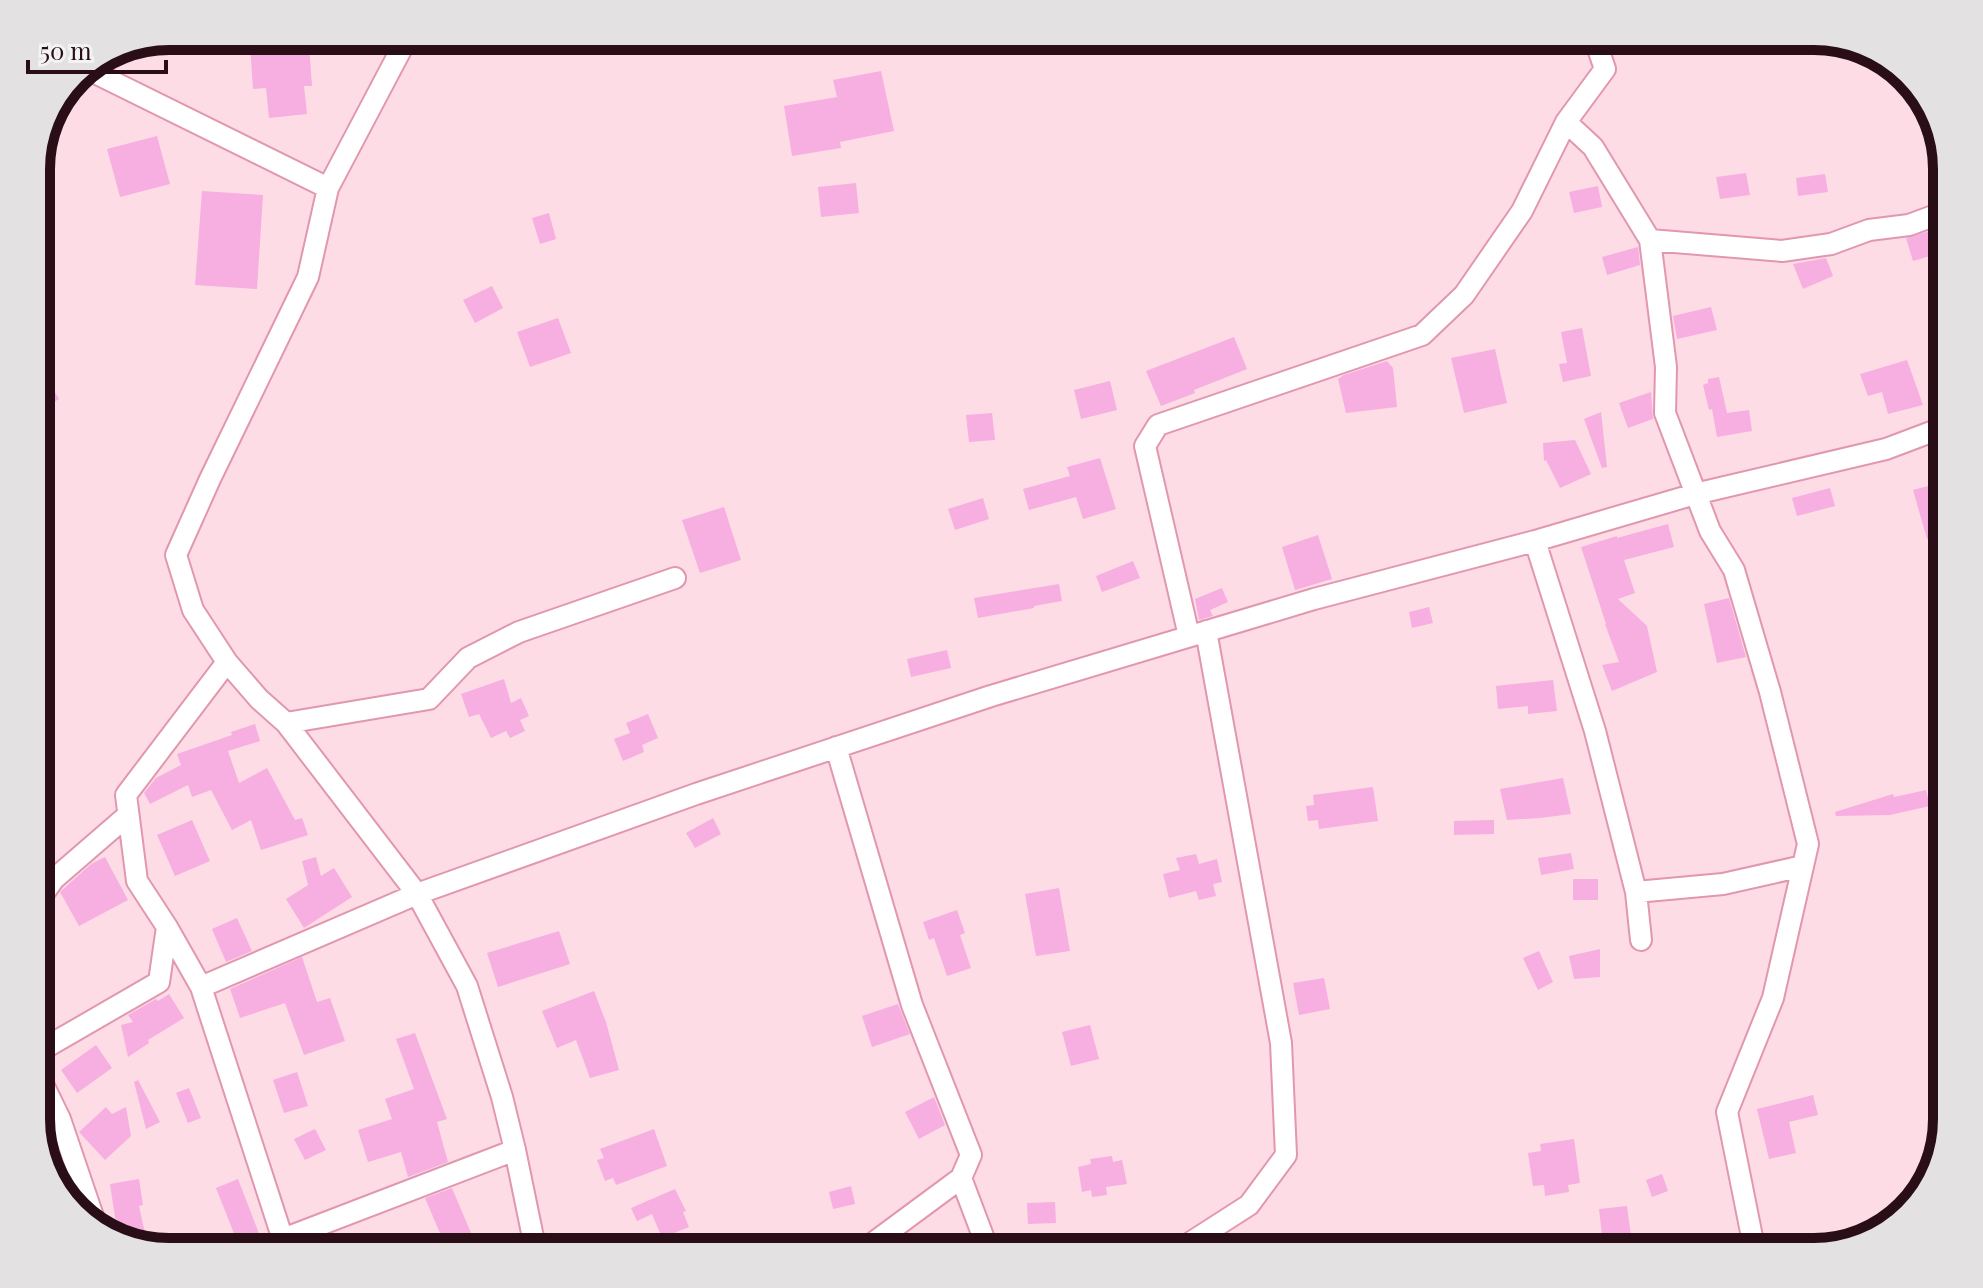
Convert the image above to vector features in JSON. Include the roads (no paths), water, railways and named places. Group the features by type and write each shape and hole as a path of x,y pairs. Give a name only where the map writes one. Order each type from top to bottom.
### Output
{"street":[{"path":"401,50 328,188 308,277 176,555 193,610 227,662 259,699 286,723 417,894 467,986 502,1097 533,1238"},
{"path":"1198,1238 1249,1205 1286,1155 1281,1043 1198,634 1145,446 1158,425 1422,335 1464,295 1522,211 1566,122 1605,69 1598,50"},
{"path":"98,74 328,188"},
{"path":"1566,122 1593,147 1650,240 1666,367 1665,413 1710,531 1734,570 1808,844 1773,998 1727,1112 1752,1238"},
{"path":"1650,240 1782,251 1831,244 1869,230 1909,225 1933,216"},
{"path":"201,987 417,894 696,794 991,696 1314,599 1535,541 1695,494 1886,449 1933,431"},
{"path":"1535,541 1595,731 1636,892 1641,940"},
{"path":"286,723 429,699 468,658 519,632 675,578"},
{"path":"227,662 126,795 137,881 201,987 283,1238"},
{"path":"836,747 912,1005 971,1155 961,1178 880,1238"},
{"path":"50,885 128,815"},
{"path":"1636,892 1723,884 1803,866"},
{"path":"50,1045 159,982 167,927"},
{"path":"50,1099 90,1207"},
{"path":"50,1129 60,1119"},
{"path":"302,1238 515,1150"},
{"path":"961,1178 984,1238"}]}
